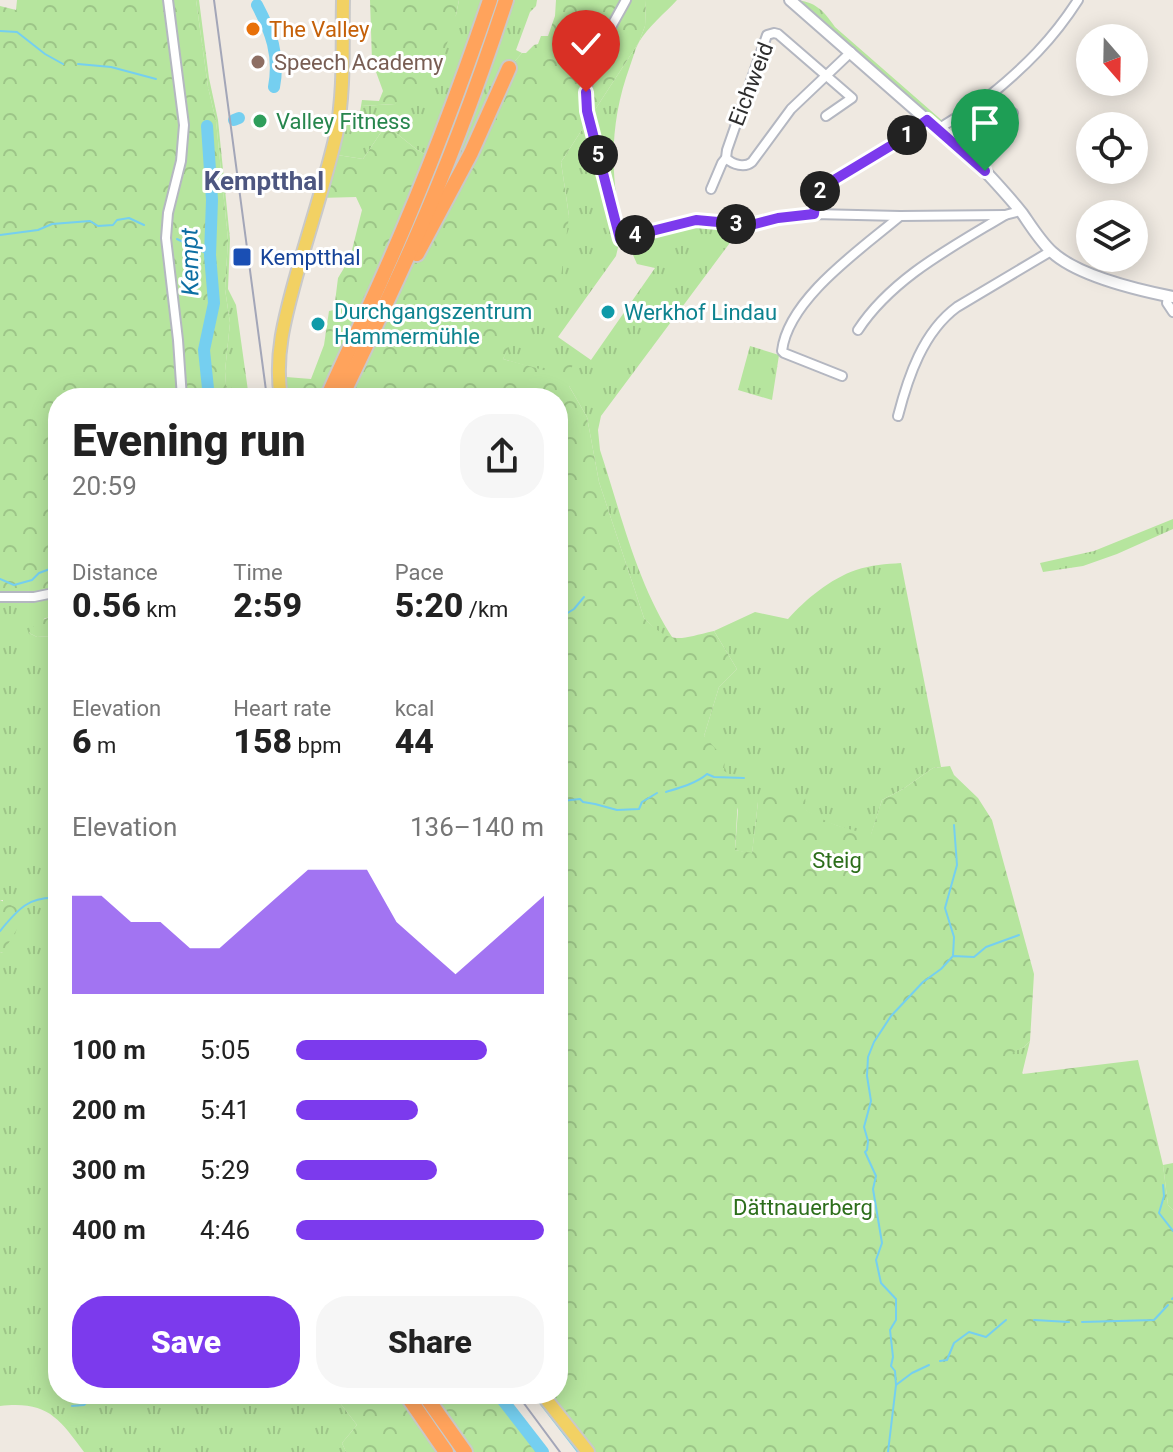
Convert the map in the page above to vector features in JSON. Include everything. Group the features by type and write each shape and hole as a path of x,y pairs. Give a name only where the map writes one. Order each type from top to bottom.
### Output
{"highway":[{"path":"469,62 480,0"},
{"path":"331,388 400,235 469,62 490,0"},
{"path":"346,388 394,287 452,149 506,0"},
{"path":"394,287 419,251 455,185 509,68"},
{"path":"413,1404 446,1452"},
{"path":"431,1404 465,1452"}],"main road":[{"path":"280,388 278,359 282,328 340,113 343,0"},
{"path":"550,1404 588,1452"}],"street":[{"path":"168,0 184,125 181,161 168,213 166,238 181,388"},
{"path":"626,0 601,45 585,98 620,239 696,220 751,225 814,214 1005,215 1020,211"},
{"path":"790,0 1001,188 1051,251 1083,271 1170,296 1167,303 1173,312"},
{"path":"937,130 988,97 1041,50 1078,0"},
{"name":"Eichweid","path":"711,189 726,158 767,35 778,34 852,98 826,116"},
{"name":"Eichweid","path":"726,158 730,162 748,165 791,109 851,52"},
{"path":"967,156 1013,113"},
{"path":"814,214 816,198 824,186 927,120"},
{"path":"858,330 877,304 898,284 1005,215"},
{"path":"842,376 782,351 789,329 820,285 900,216"},
{"path":"898,416 912,368 950,313 1051,251"},
{"path":"0,597 48,594"}],"green space":[{"path":"17,0 196,0 216,121 228,240 225,289 230,323 226,388 48,388 48,593 0,597 0,6 16,10"},
{"path":"196,0 199,0 218,120 230,239 228,289 236,305 248,388 226,388 230,323 225,289 228,240 216,121"},
{"path":"370,0 459,0 433,88 395,104 361,106 362,100 379,101 383,91 372,61"},
{"path":"459,0 537,0 516,50 522,53 509,68 460,174 416,149 386,125 363,159 331,154 341,103 348,104 345,123 358,125 361,106 395,104 456,15"},
{"name":"Dättnauerberg","path":"556,0 646,0 645,26 639,42 561,162 569,216 561,277 534,321 521,324 503,359 547,371 552,358 573,361 569,386 587,417 599,482 644,618 669,637 714,631 737,669 719,687 704,736 725,759 724,771 739,779 735,850 752,853 758,802 766,795 805,795 806,810 814,815 871,834 882,800 933,768 950,766 954,775 978,798 992,820 1034,974 1030,1041 999,1059 1013,1063 1023,1074 1138,1060 1163,1165 1168,1205 1173,1210 1173,1452 588,1452 550,1404 568,1404 568,388 287,388 286,377 311,379 324,345 329,311 334,310 338,278 350,258 362,210 356,197 319,198 331,154 363,159 386,125 416,149 460,174 509,68 522,53 538,44 541,36 548,36 555,16"},
{"path":"646,0 677,0 652,26 639,42 645,26"},
{"path":"790,0 805,2 821,10 835,27 946,124 937,130"},
{"path":"639,42 623,87 615,130 614,173 625,238 620,239 616,256 558,337 591,360 655,268 637,264 631,237 696,220 761,223 757,229 735,236 601,416 598,430 600,450 631,548 650,596 674,640 659,633 644,618 599,482 587,417 569,386 548,372 503,359 569,216 561,162"},
{"path":"750,346 779,355 772,400 738,390"},
{"path":"1173,519 1173,529 1117,554 1083,566 1043,572 1040,563 1094,551"},
{"path":"901,563 941,767 933,768 882,800 871,835 821,820 805,810 758,802 752,854 735,850 738,810 724,771 704,736 719,687 737,669 714,631 755,612 788,619 819,590 846,574 867,567"},
{"path":"48,593 48,618 29,633 37,637 48,636 48,1404 341,1404 357,1425 342,1443 346,1452 84,1452 67,1429 50,1414 29,1406 0,1406 0,953 3,952 3,900 0,900 0,597"},
{"path":"48,618 48,636 37,637 29,633 40,620"},
{"path":"0,900 17,908 19,926 0,953"},
{"path":"1030,1041 1022,1074 996,1059 1024,1047"},
{"path":"1173,1163 1173,1210 1168,1205 1163,1165"},
{"path":"341,1404 503,1404 539,1452 346,1452 342,1443 357,1425"}],"waterway":[{"name":"Kempt","path":"257,5 273,44 276,65 274,87"},
{"path":"0,31 17,32 63,64"},
{"path":"78,64 111,67 156,79"},
{"name":"Kempt","path":"234,120 239,118"},
{"name":"Kempt","path":"207,126 214,303 204,350 208,388"},
{"path":"0,235 38,230 52,224 90,221 98,226 113,225 117,220 129,218 144,225"},
{"path":"177,239 210,255"},
{"path":"0,579 14,585 32,580 48,570"},
{"path":"568,613 584,597"},
{"path":"666,792 693,783 707,774 744,778"},
{"path":"568,800 580,799 617,810 639,809 642,802 657,793"},
{"path":"953,956 954,937 945,908 957,865 954,825"},
{"path":"0,931 25,906 48,898"},
{"path":"888,1452 896,1385 895,1371 891,1366 890,1330 896,1320 896,1299 881,1283 876,1260 882,1243 873,1189 876,1176 865,1152 868,1141 864,1127 871,1101 868,1057 891,1016 953,956 974,957 986,947 1019,935"},
{"path":"1163,1185 1164,1196 1159,1213 1173,1231"},
{"path":"1082,1322 1154,1320 1168,1305"},
{"path":"940,1361 947,1360 954,1343 969,1332 986,1337 1006,1320"},
{"path":"1034,1320 1069,1322"},
{"path":"896,1385 929,1365"},
{"path":"72,1406 85,1404"},
{"name":"Kempt","path":"506,1404 543,1452"},
{"path":"541,1404 578,1452"}],"railway":[{"path":"214,0 266,388"},
{"path":"524,1404 560,1452"}],"place":[{"name":"The Valley","path":"253,29"},
{"name":"Speech Academy","path":"258,62"},
{"name":"Valley Fitness","path":"260,121"},
{"name":"Kemptthal","path":"242,257"},
{"name":"Werkhof Lindau","path":"608,312"},
{"name":"Durchgangszentrum Hammermühle","path":"318,324"}],"district":[{"name":"Kemptthal","path":"264,181"}],"route":[{"path":"586,92 585,105 620,239 696,220 751,225 814,214 816,198 824,186 927,120 985,171"}],"park label":[{"name":"Steig","path":"837,860"}]}
